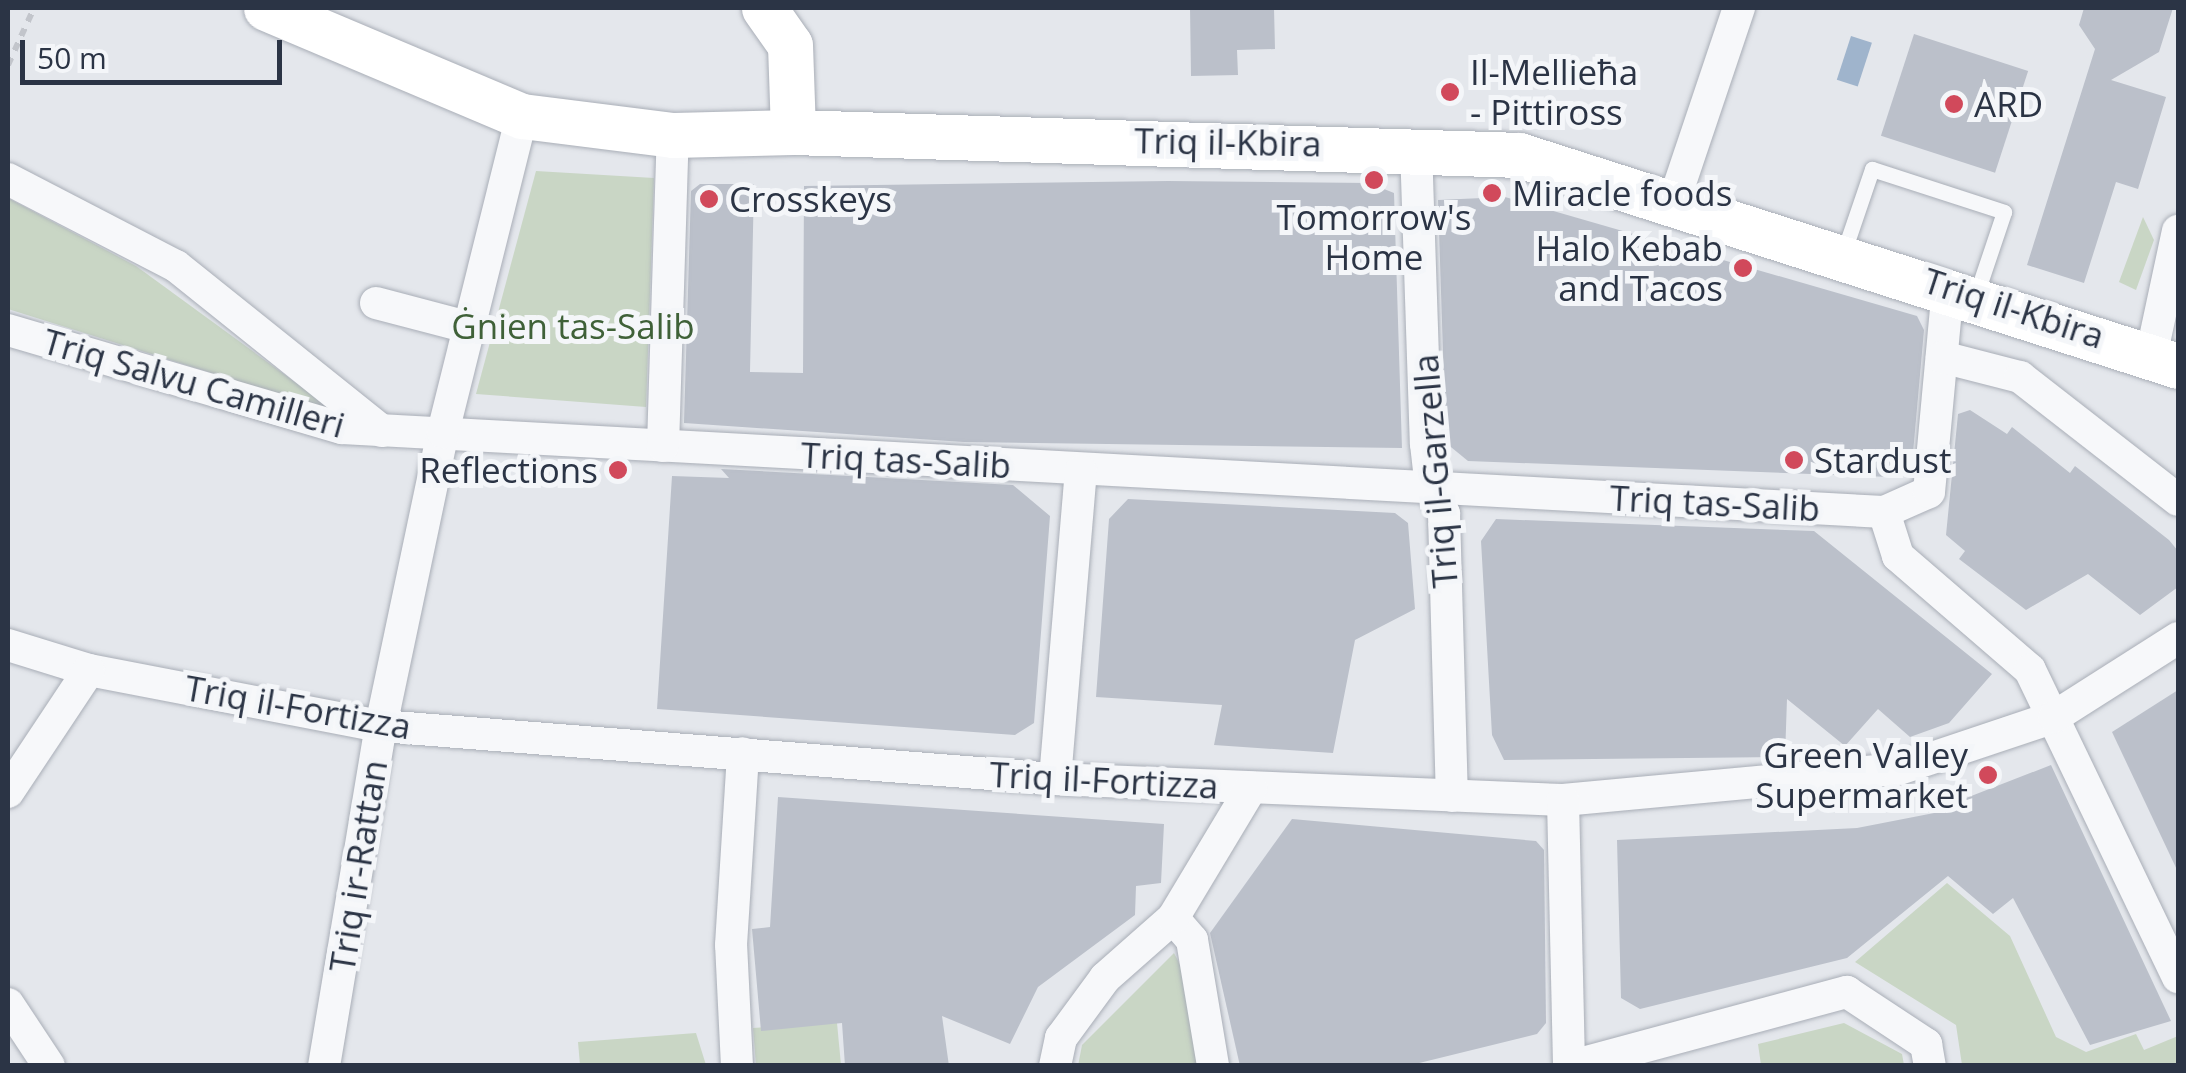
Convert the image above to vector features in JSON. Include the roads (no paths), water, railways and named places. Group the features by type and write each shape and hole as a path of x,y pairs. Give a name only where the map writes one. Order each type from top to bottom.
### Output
{"main road":[{"name":"Triq il-Kbira","path":"266,8 522,116 672,135 793,132 1416,147 1518,155 1962,291 2165,359"},
{"path":"764,8 790,46 793,132"}],"street":[{"path":"1674,201 1739,8"},
{"name":"Triq ir-Rattan","path":"324,1066 381,726 442,432 472,328 522,116"},
{"path":"663,446 672,135"},
{"name":"Triq il-Garzella","path":"1416,147 1430,488 1444,514 1452,796"},
{"path":"8,179 176,266 382,431"},
{"path":"2165,359 2178,232"},
{"path":"1962,291 1942,357 1929,492 1884,512 1898,556 2030,670 2178,977"},
{"path":"376,303 472,328"},
{"name":"Triq Salvu Camilleri","path":"8,330 144,376 342,428 382,431"},
{"path":"1942,357 2020,376 2178,500"},
{"name":"Triq tas-Salib","path":"382,431 1884,512"},
{"path":"1055,779 1082,471"},
{"name":"Triq il-Fortizza","path":"8,645 89,670 381,726 1055,779 1563,800 1898,769 2054,717 2178,638"},
{"path":"8,792 89,670"},
{"path":"738,1066 731,945 743,753"},
{"path":"1055,1066 1061,1038 1104,978 1173,918 1251,788"},
{"path":"1563,800 1570,1066 1847,992 1926,1044 1930,1066"},
{"path":"1173,918 1192,940 1212,1066"},
{"path":"8,1004 49,1066"}],"lane":[{"path":"1843,254 1872,169 2004,212 1962,291"}],"water":[{"path":"1851,36 1872,43 1858,87 1837,80"}],"place":[{"name":"Il-Mellieħa - Pittiross","path":"1450,92"},
{"name":"ARD","path":"1954,104"},
{"name":"Tomorrow's Home","path":"1374,180"},
{"name":"Miracle foods","path":"1492,193"},
{"name":"Crosskeys","path":"709,199"},
{"name":"Halo Kebab and Tacos","path":"1743,268"},
{"name":"Stardust","path":"1794,460"},
{"name":"Reflections","path":"618,470"},
{"name":"Green Valley Supermarket","path":"1988,775"}],"park label":[{"name":"Ġnien tas-Salib","path":"573,326"}]}
